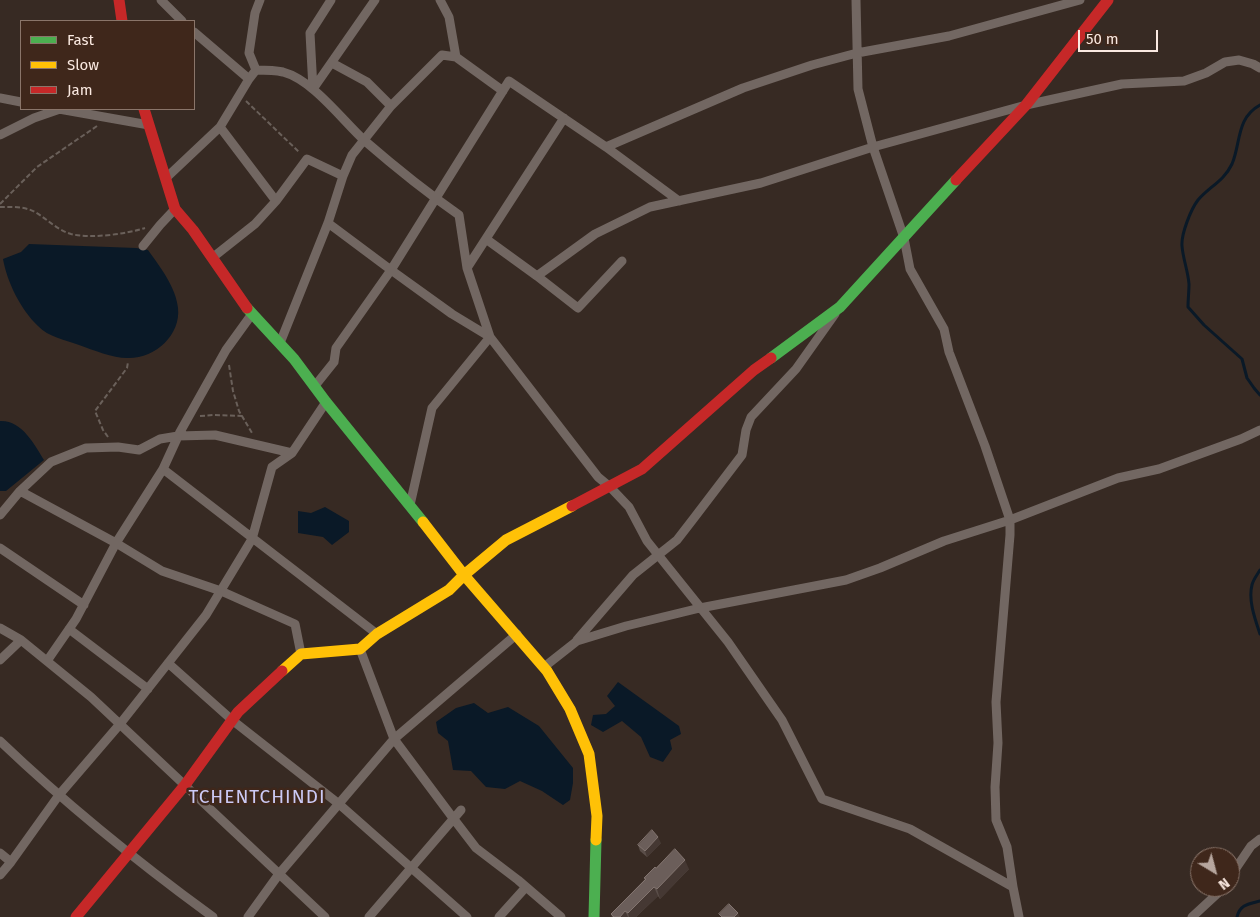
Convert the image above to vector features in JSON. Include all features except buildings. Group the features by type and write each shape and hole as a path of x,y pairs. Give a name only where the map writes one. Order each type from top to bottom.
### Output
{"street":[{"path":"118,0 122,20"},
{"path":"161,0 181,20"},
{"path":"256,70 249,53 255,13 260,0"},
{"path":"313,89 310,33 331,0"},
{"path":"313,89 375,0"},
{"path":"440,0 449,17 456,57"},
{"path":"856,0 858,89 873,147 904,238 910,269 944,329 949,352 985,446 1010,520 996,702 998,744 995,787 996,820 1007,847 1020,917"},
{"path":"606,147 744,88 812,65 857,53 949,36 1080,0"},
{"path":"544,667 577,641 633,574 659,556 677,540 728,476 742,455 746,430 751,416 796,369 840,307 1026,105 1108,0"},
{"path":"195,33 248,79"},
{"path":"280,343 328,223 352,154 392,106 442,56 456,57 503,91"},
{"path":"537,276 595,234 650,207 761,183 873,147 1026,105 1122,84 1184,81 1206,74 1225,62 1239,60 1260,68"},
{"path":"332,62 367,82 392,106"},
{"path":"166,178 220,127 248,79 256,70 286,72 313,89 364,140 436,199 459,215 467,268 490,338 598,477 629,507 648,541 728,642 782,720 822,799 910,829 1013,887"},
{"path":"314,387 334,362 336,348 390,270 509,81 606,147 679,201"},
{"path":"0,98 20,102"},
{"path":"0,135 34,118 57,110"},
{"path":"66,110 149,125"},
{"path":"144,110 175,209 252,314 280,343 464,575 544,667 570,709 589,754 597,816 594,917"},
{"path":"467,268 564,118"},
{"path":"220,127 276,202"},
{"path":"212,258 255,224 276,202 307,160 343,176"},
{"path":"142,246 175,209"},
{"path":"328,223 390,270 452,314 490,338"},
{"path":"486,239 578,308 622,261"},
{"path":"78,916 128,852 185,785 238,712 301,654 360,649 377,634 449,590 506,540 642,469 754,370 840,307"},
{"path":"47,662 84,605 116,543 163,469 178,436 226,350 252,314"},
{"path":"410,505 432,408 490,338"},
{"path":"0,875 59,795 120,724 206,615 252,540 272,467 292,454 326,402"},
{"path":"577,641 626,626 700,608 846,580 944,541 1010,520 1118,478 1159,469 1241,439 1260,430"},
{"path":"0,515 20,491 51,462 86,448 116,447 139,450 160,439 178,436 215,436 292,454"},
{"path":"163,469 252,540 377,634"},
{"path":"20,491 116,543 162,572 221,591 295,624 301,654"},
{"path":"0,548 84,605"},
{"path":"0,628 21,640 91,697 325,917"},
{"path":"69,629 148,689"},
{"path":"248,917 279,874 394,738 517,634"},
{"path":"0,660 21,640"},
{"path":"360,649 394,738 453,818 476,848 561,917"},
{"path":"168,663 232,720 339,804 467,917"},
{"path":"0,741 37,777 209,916"},
{"path":"369,917 461,810"},
{"path":"1240,862 1251,846 1260,840"},
{"path":"0,853 11,862"},
{"path":"499,917 526,887"},
{"path":"1192,917 1215,897"}],"path":[{"path":"240,95 307,160"},
{"path":"0,205 37,167 110,118"},
{"path":"0,205 33,211 55,227 71,234 125,234 160,225"},
{"path":"226,350 233,391 242,416 259,446"},
{"path":"116,447 103,430 95,411 127,368 128,362"},
{"path":"188,418 214,414 242,416"}],"water":[{"path":"29,244 148,250 167,278 177,300 178,318 171,336 156,350 137,357 127,358 116,357 57,338 42,330 26,312 16,295 3,259 21,252"},
{"path":"0,421 15,424 27,434 44,460 6,491 0,491"},
{"path":"325,507 349,521 349,532 332,545 323,537 298,533 298,511 311,513"},
{"path":"618,682 679,726 681,734 670,740 672,749 663,762 650,757 641,737 622,721 603,732 591,725 593,715 606,714 615,706 607,696"},
{"path":"474,703 488,713 508,707 539,726 573,768 570,800 563,805 542,791 520,781 505,789 486,787 471,771 453,770 448,741 438,733 436,722 456,708"}],"waterway":[{"path":"1260,105 1252,110 1243,124 1235,156 1229,170 1195,204 1182,241 1189,284 1188,307 1204,325 1242,359 1247,378 1260,395"},
{"path":"1260,570 1254,579 1251,591 1253,610 1260,634"},
{"path":"1237,917 1240,909 1260,901"}],"traffic: fast":[{"path":"771,358 840,307 956,180"},
{"path":"247,308 294,359 326,402 423,522"},
{"path":"594,917 596,840"}],"traffic: slow":[{"path":"282,671 301,654 360,649 377,634 449,590 506,540 572,506"},
{"path":"423,522 464,575 547,671 570,709 589,754 597,816 596,840"}],"traffic: jam":[{"path":"119,0 122,20"},
{"path":"956,180 1026,105 1108,0"},
{"path":"144,110 175,209 193,230 247,308"},
{"path":"572,506 642,469 754,370 771,358"},
{"path":"76,917 185,785 238,712 282,671"}],"district":[{"name":"TCHENTCHINDI","path":"257,798"}]}
